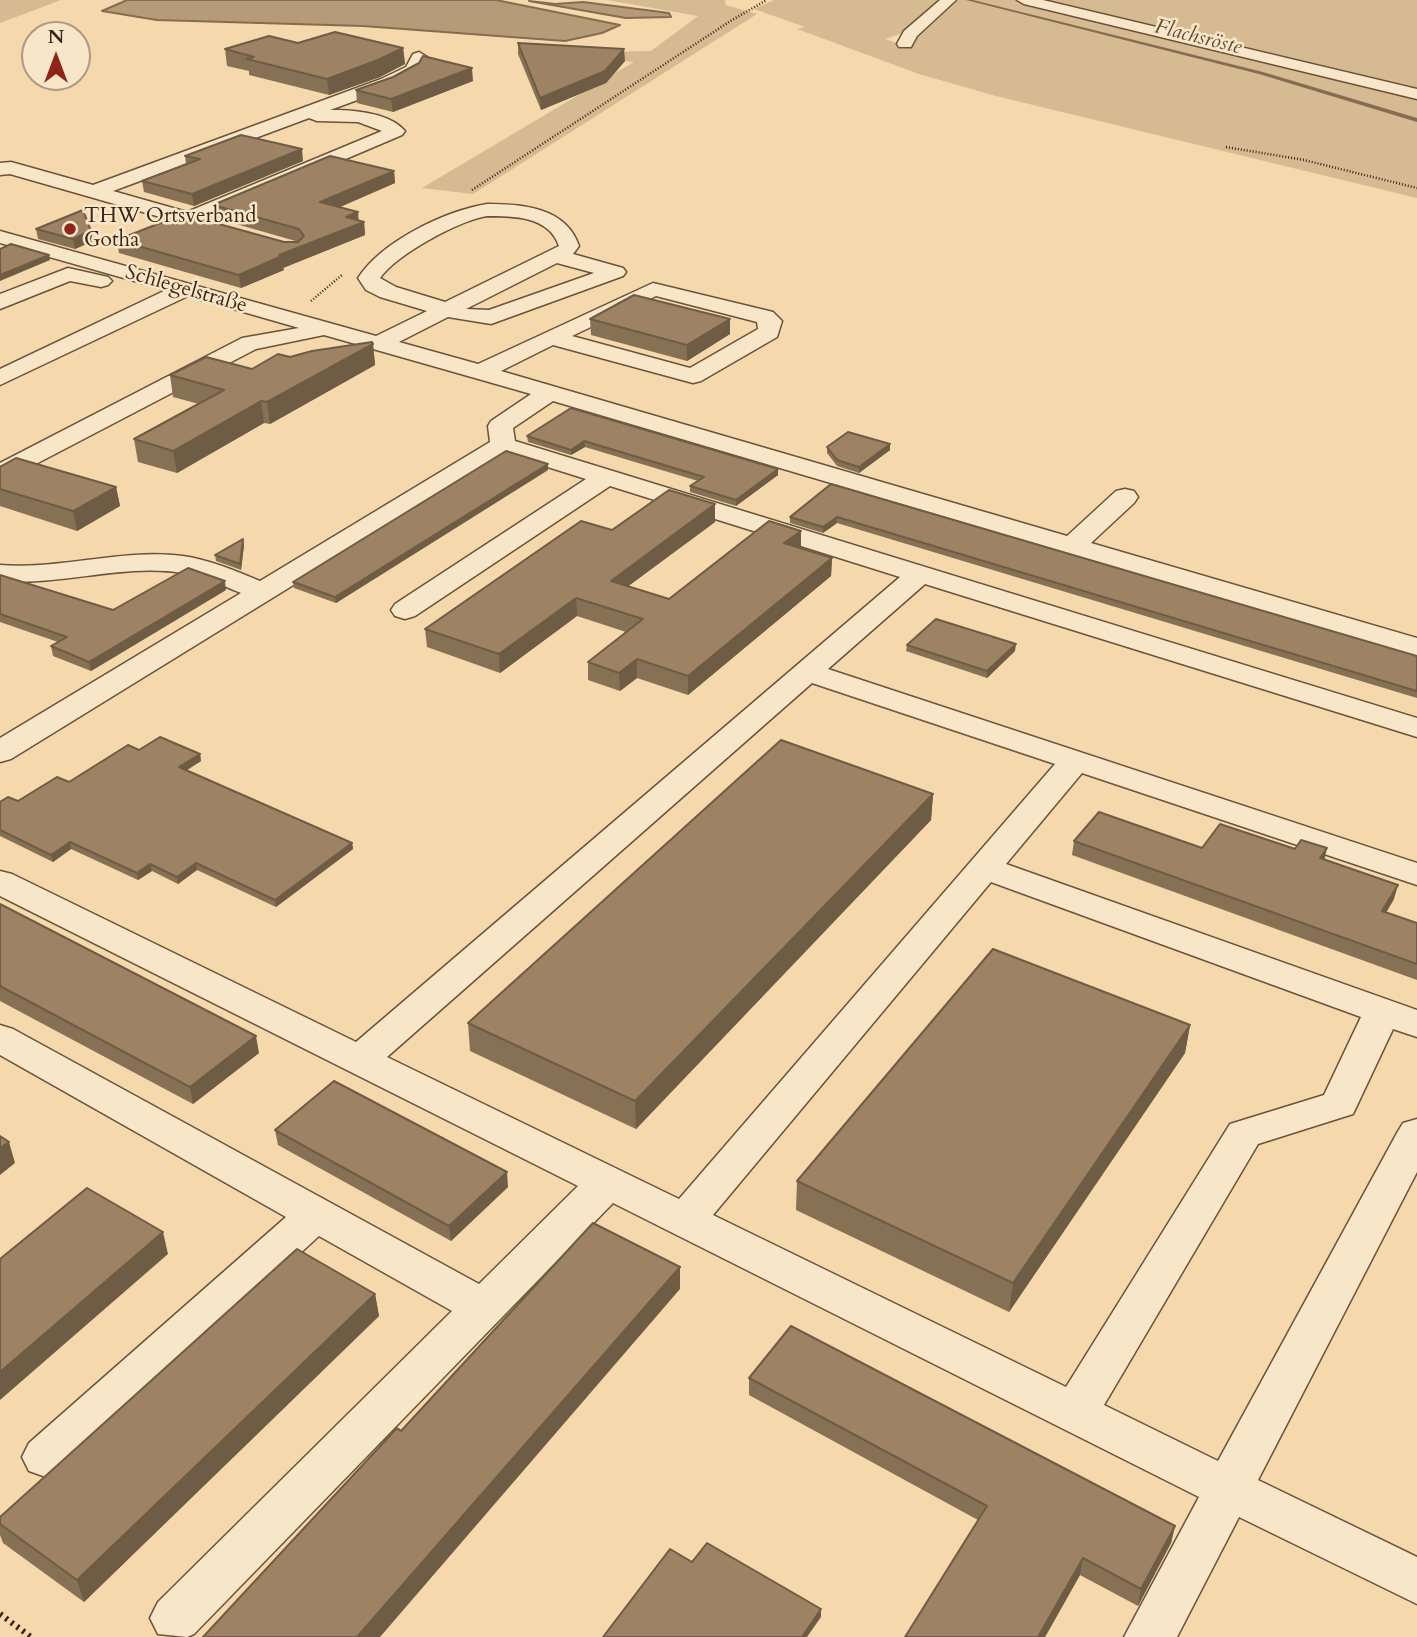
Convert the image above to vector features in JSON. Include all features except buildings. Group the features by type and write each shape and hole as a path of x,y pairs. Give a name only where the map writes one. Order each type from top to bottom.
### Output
{"street":[{"path":"905,44 910,34 949,0"},
{"path":"1024,0 1417,94"},
{"path":"93,192 294,118 413,70 419,57"},
{"path":"188,219 396,131 378,120 349,116 294,118"},
{"path":"0,169 11,168 227,230"},
{"path":"377,344 445,308 556,256 569,246 566,234 553,221 515,210 483,210 463,213 446,220 371,274 371,281 379,289 445,308 464,315 491,317 616,272 556,256"},
{"name":"Schlegelstraße","path":"0,237 176,294 285,319 481,372 1417,647"},
{"path":"0,302 68,274 176,294"},
{"path":"481,372 550,337 616,309 653,289 765,317 771,325 769,332 693,376 550,337"},
{"path":"0,378 176,294"},
{"path":"0,473 250,342 327,330"},
{"path":"503,445 500,426 548,393"},
{"path":"0,752 503,445 1417,728"},
{"path":"405,610 605,478"},
{"path":"1071,547 1125,497"},
{"path":"0,573 36,576 92,569 182,564 263,592"},
{"path":"360,1059 920,574"},
{"path":"805,671 1417,874"},
{"path":"685,1220 1075,761"},
{"path":"984,869 1400,1018 1339,1104 1244,1134 1075,1413"},
{"path":"0,882 1417,1582"},
{"path":"2,1042 484,1308"},
{"path":"1150,1637 1417,1133"},
{"path":"176,1618 608,1182"},
{"path":"46,1457 316,1214"}],"path":[{"path":"465,195 533,147 702,42 734,17 767,0"},
{"path":"1226,147 1304,160 1417,188"},
{"path":"285,319 310,302 344,272"},
{"path":"0,1614 31,1637"}],"shaded area":[{"path":"0,0 61,0 0,23"},
{"path":"127,0 496,0 620,25 602,33 565,41 363,26 157,20 102,11"},
{"path":"607,0 725,0 726,5 757,14 473,194 422,188 634,62 547,53 651,51 698,16"},
{"path":"774,0 1417,0 1417,198 996,96 919,74 797,29 805,27 754,9","holes":["954,2 905,46 885,39 903,33 937,4"]},
{"path":"529,1 555,4 583,2 669,13 671,17 626,18"}],"waterway":[{"name":"Flachsröste","path":"968,0 1261,73 1417,120"}],"place":[{"name":"THW Ortsverband Gotha","path":"70,229"}]}
